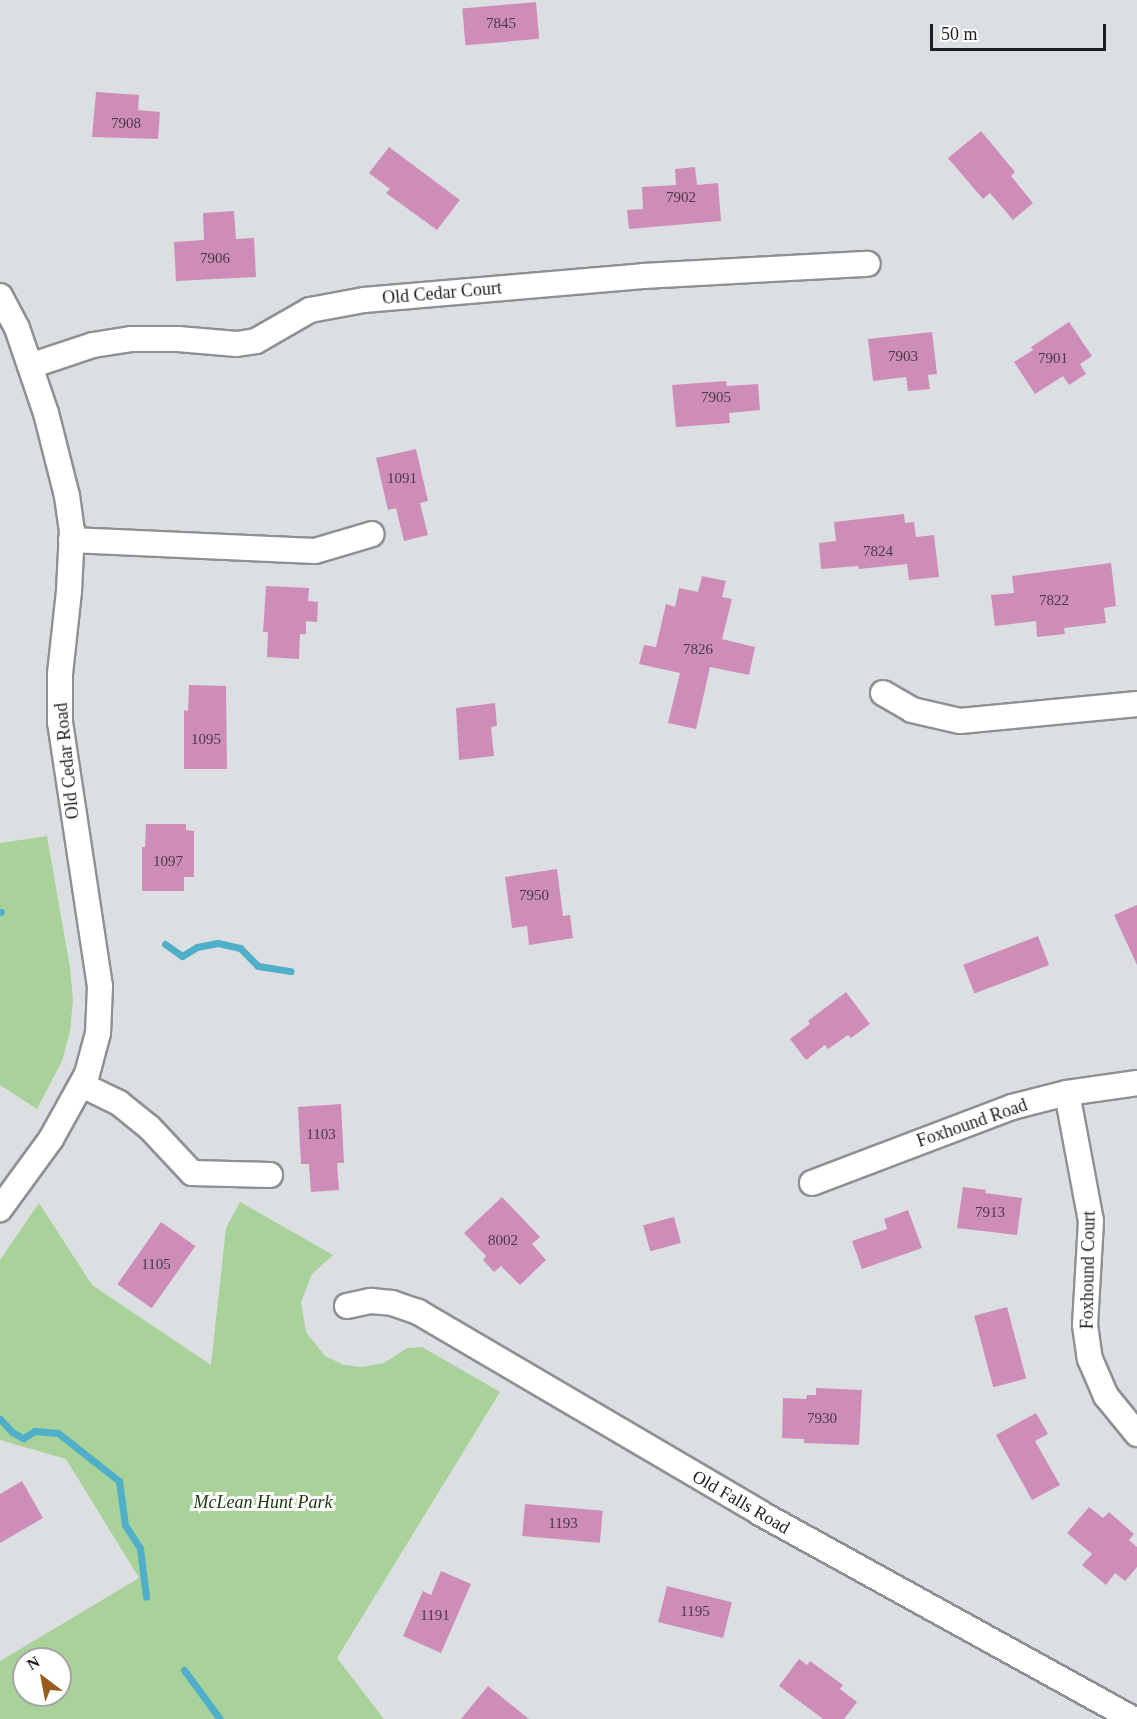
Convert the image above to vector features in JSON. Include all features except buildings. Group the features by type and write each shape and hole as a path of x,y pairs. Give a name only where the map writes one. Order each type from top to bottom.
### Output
{"street":[{"name":"Old Cedar Court","path":"30,366 93,345 131,339 178,339 237,344 256,341 310,310 364,300 643,276 868,264"},
{"name":"Old Cedar Road","path":"0,296 17,328 46,413 67,496 71,540 69,591 60,674 60,722 100,986 95,1052 81,1085 51,1139 0,1209"},
{"path":"71,540 315,551 372,534"},
{"path":"883,693 912,710 960,721 1137,704"},
{"name":"Foxhound Road","path":"812,1183 978,1119 1067,1093 1137,1083"},
{"path":"81,1085 118,1103 149,1127 192,1173 270,1175"},
{"name":"Foxhound Court","path":"1067,1093 1091,1221 1085,1315 1090,1359 1106,1396 1137,1434"},
{"name":"Old Falls Road","path":"347,1306 371,1301 392,1303 418,1312 760,1513 1132,1719"}],"green space":[{"path":"47,836 70,968 73,999 70,1031 62,1061 37,1109 0,1085 0,843"},
{"name":"McLean Hunt Park","path":"240,1202 333,1255 312,1274 301,1302 306,1332 325,1356 344,1365 362,1367 384,1363 407,1348 422,1347 500,1392 337,1658 384,1719 0,1719 0,1661 12,1654 12,1707 72,1707 72,1647 23,1647 139,1578 66,1459 0,1440 0,1260 39,1203 92,1285 211,1365 226,1228"}],"waterway":[{"path":"165,944 182,956 197,947 218,943 240,948 258,966 291,971"},
{"path":"0,1419 12,1432 23,1438 35,1431 58,1433 119,1481 125,1525 140,1548 146,1597"},
{"path":"184,1670 220,1719"}]}
